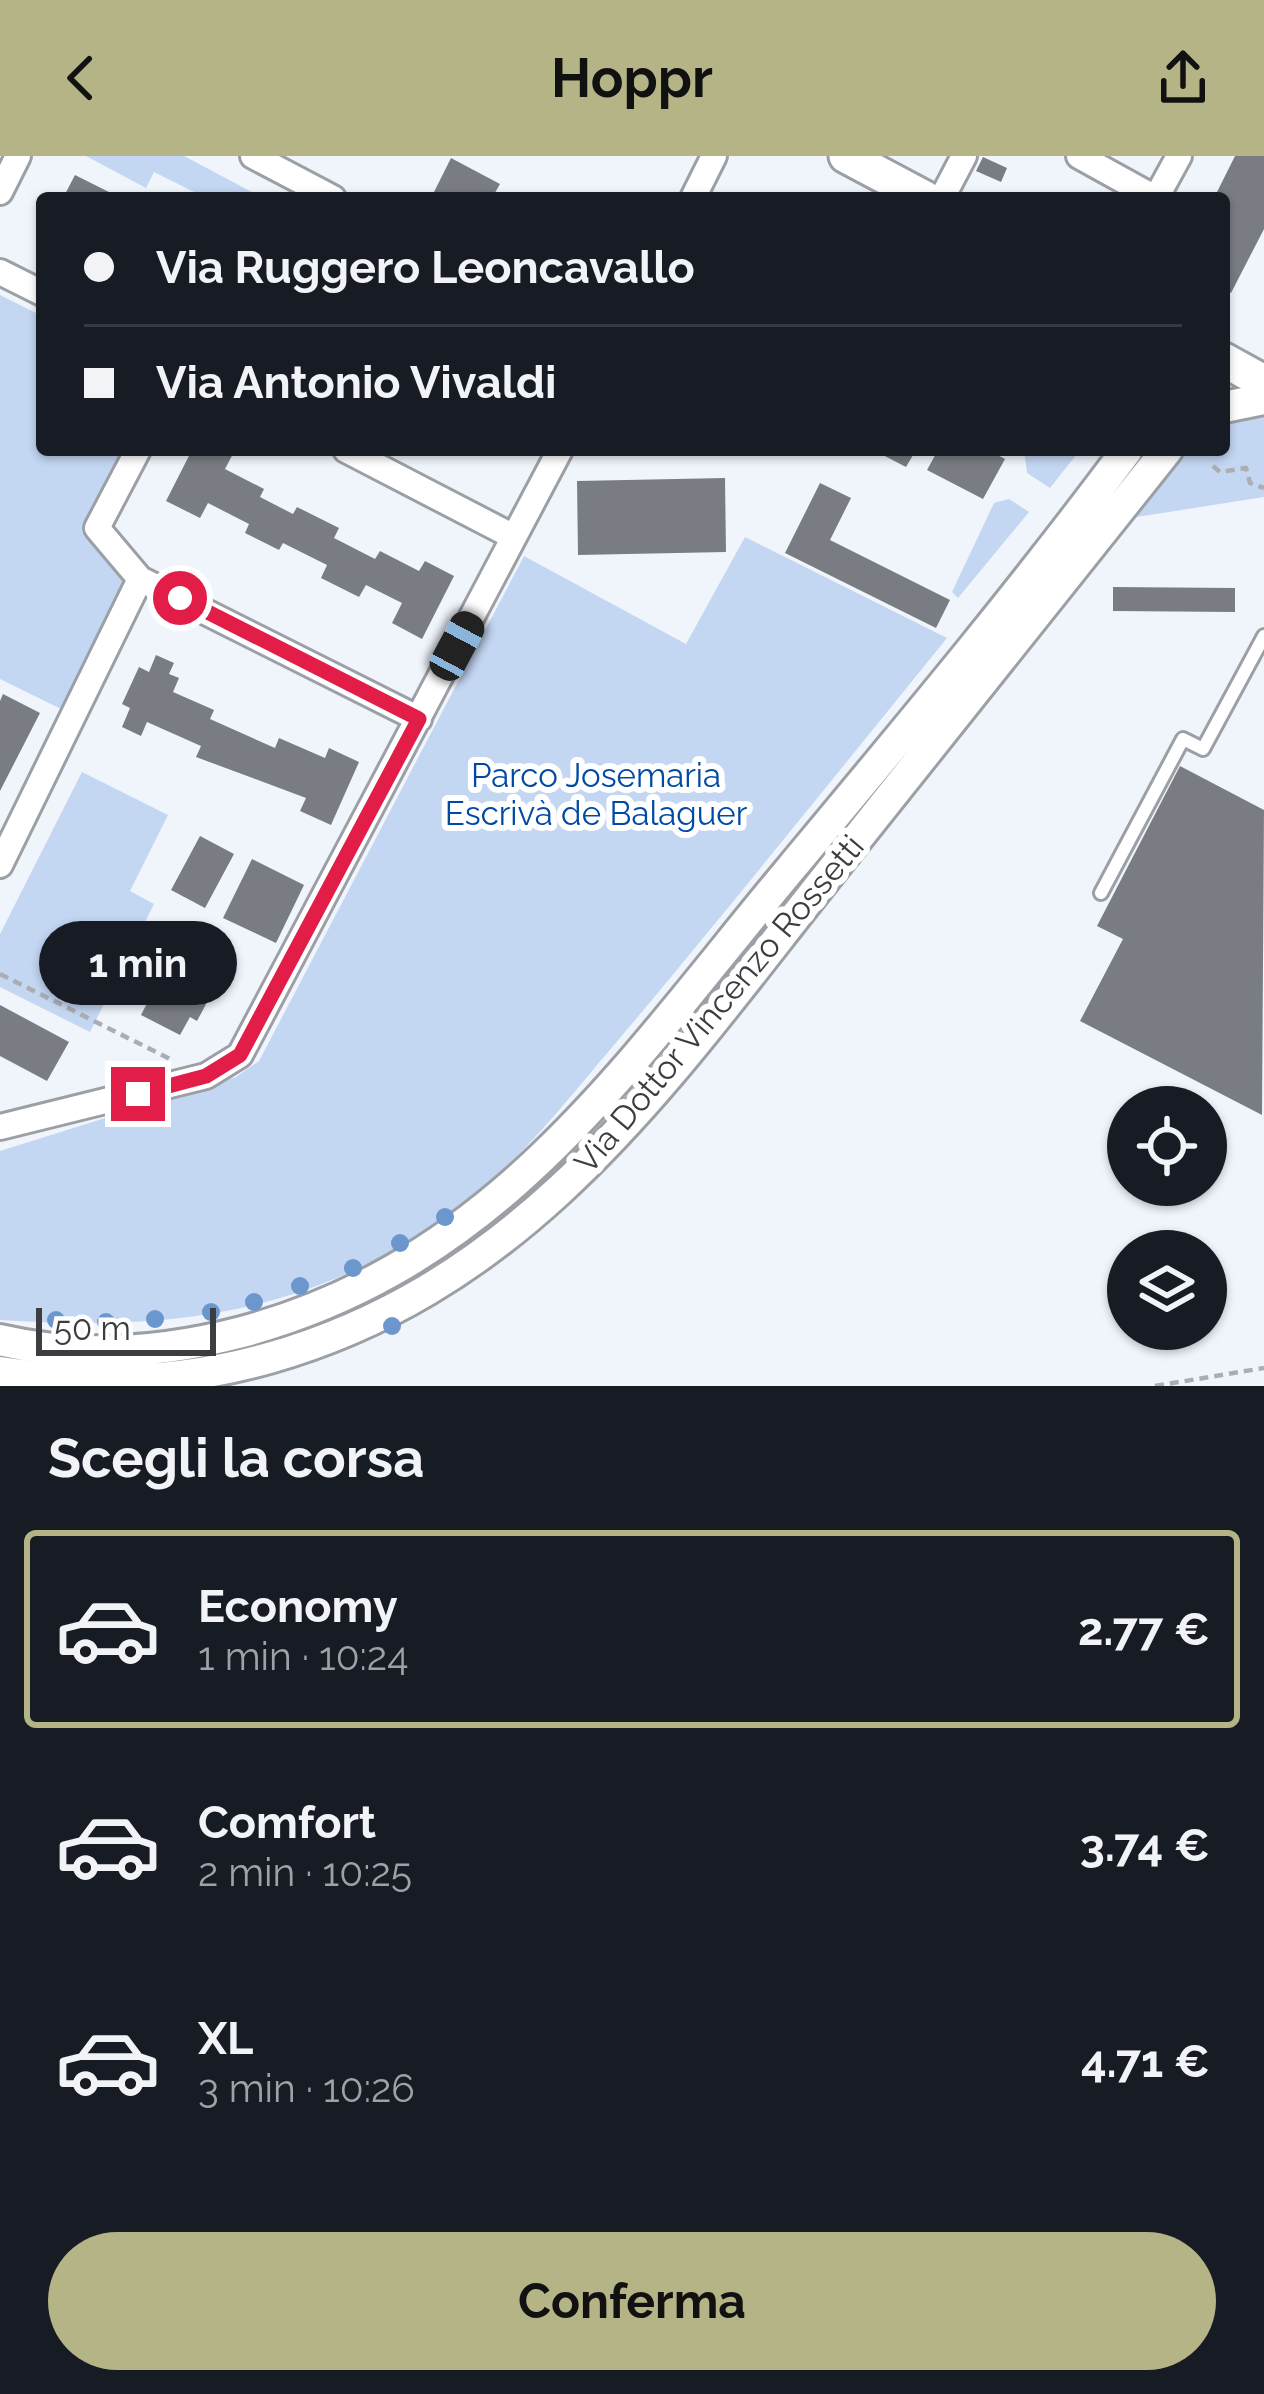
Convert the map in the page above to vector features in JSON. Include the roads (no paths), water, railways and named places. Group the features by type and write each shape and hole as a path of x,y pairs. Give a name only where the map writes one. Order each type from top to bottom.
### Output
{"main road":[{"path":"846,156 914,192"},
{"path":"1230,367 1264,382"}],"street":[{"path":"0,192 18,156"},
{"path":"253,156 322,192"},
{"path":"945,192 964,156"},
{"path":"1079,156 1144,192"},
{"path":"1158,192 1179,156"},
{"path":"696,192 714,158"},
{"path":"0,272 36,290"},
{"path":"1230,405 1264,399"},
{"path":"135,456 97,528 140,578 419,719"},
{"path":"358,456 514,536"},
{"path":"0,1127 215,1072 250,1040 557,456"},
{"name":"Via Dottor Vincenzo Rossetti","path":"0,1340 56,1351 116,1353 250,1330 382,1279 496,1203 593,1106 1030,580 1123,456"},
{"name":"Via Dottor Vincenzo Rossetti","path":"0,1372 113,1384 221,1370 337,1335 437,1288 525,1224 620,1133 1162,456"},
{"path":"0,865 140,578"}],"lane":[{"path":"1101,893 1183,739 1203,749 1264,636"}],"park label":[{"name":"Parco Josemaria Escrivà de Balaguer","path":"596,794"}]}
